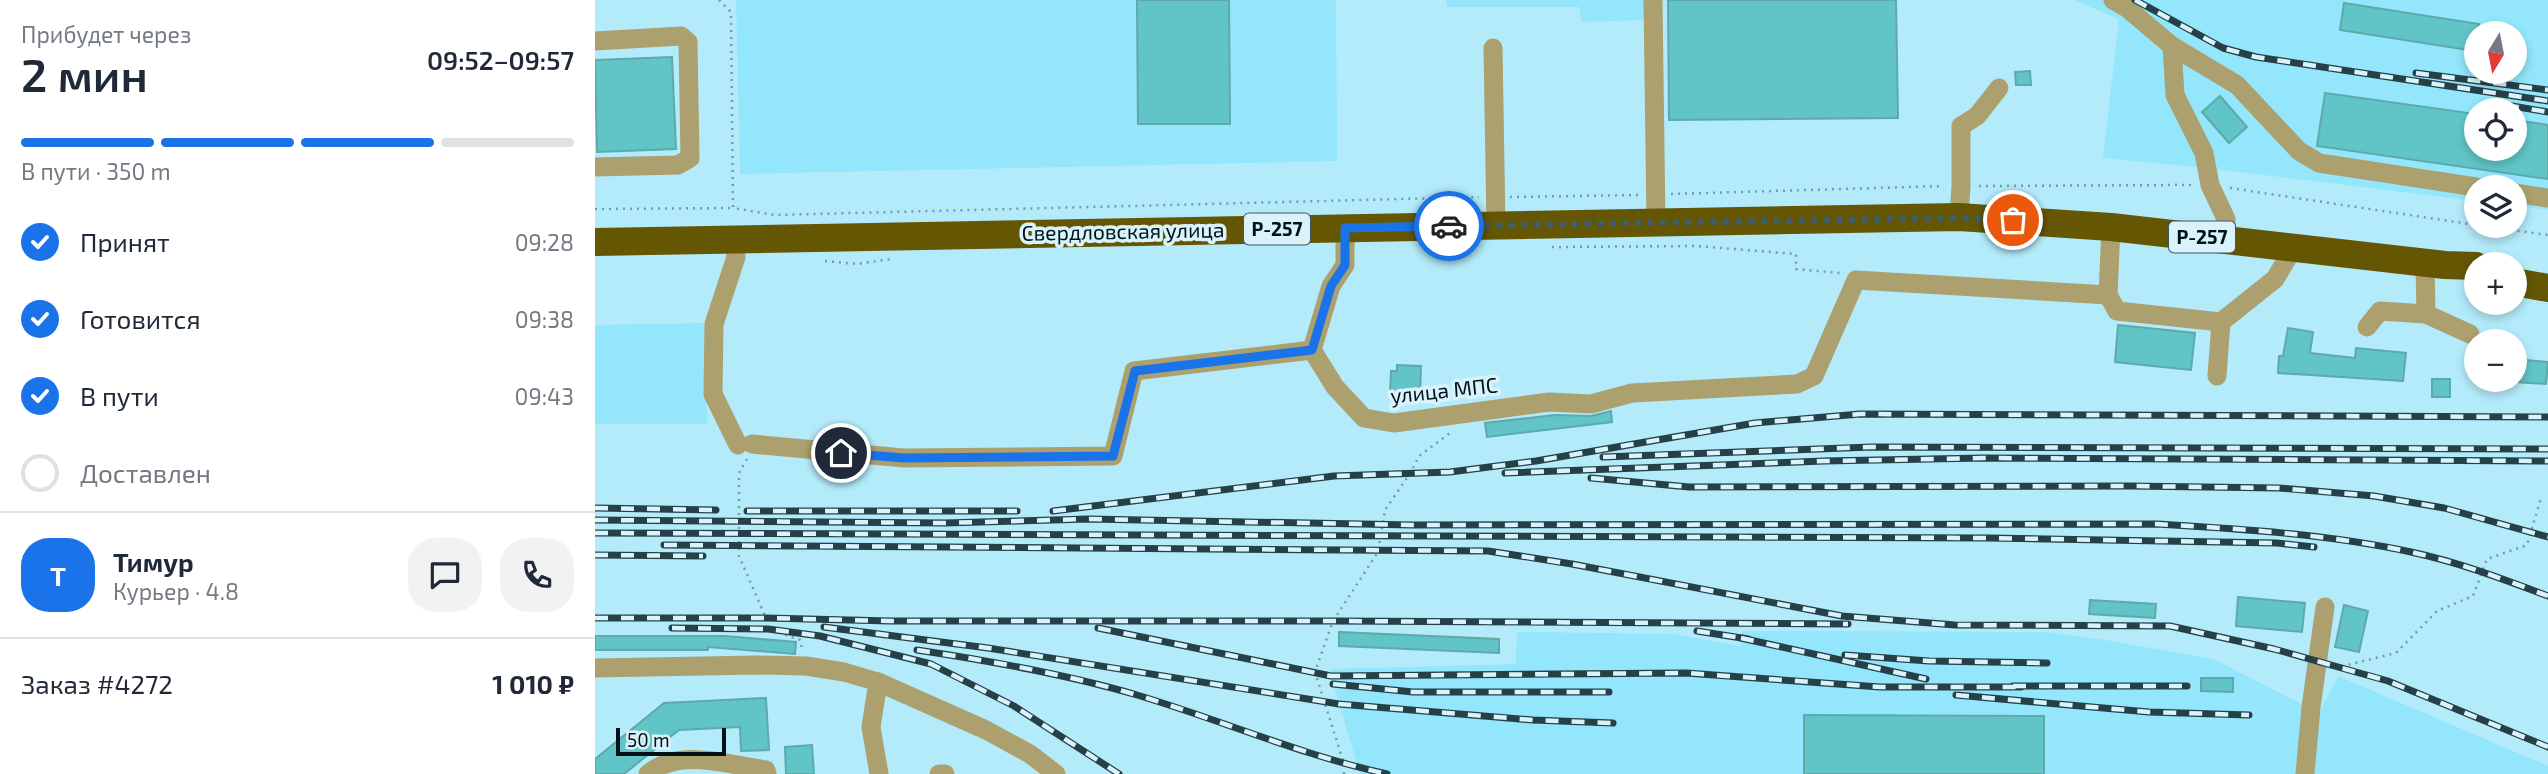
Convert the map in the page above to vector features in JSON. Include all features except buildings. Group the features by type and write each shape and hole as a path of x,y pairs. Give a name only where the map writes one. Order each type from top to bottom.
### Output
{"highway":[{"name":"Свердловская улица","path":"595,242 1959,218 2111,227 2464,265"},
{"name":"Свердловская улица","path":"2435,264 2464,271"},
{"path":"2527,267 2548,267"},
{"path":"2527,284 2548,288"}],"street":[{"path":"1653,0 1656,223"},
{"path":"2113,0 2127,8 2172,46 2237,85 2299,151 2319,163 2464,185"},
{"path":"595,41 681,36 688,42 690,158 678,164 595,167"},
{"path":"2172,46 2175,95 2204,153 2210,185 2225,219 2226,239"},
{"path":"1493,48 1496,226"},
{"path":"1959,218 1961,127 1977,116 1999,88"},
{"path":"2527,195 2548,198"},
{"path":"2111,227 2108,295 2117,311 2221,322 2275,279 2294,247"},
{"path":"735,240 736,257 714,324 713,394 746,449 904,458 1113,456 1135,371 1312,350 1331,286 1345,265 1345,228"},
{"path":"2426,314 2435,264"},
{"path":"1856,280 2108,295"},
{"name":"улица МПС","path":"1312,350 1335,387 1364,418 1394,423 1549,402 1591,404 1632,393 1797,384 1814,376 1856,280"},
{"path":"2367,327 2380,311 2426,314 2464,331"},
{"path":"2217,376 2221,322"},
{"path":"2305,774 2325,607"},
{"path":"595,668 757,665 806,666 844,672 877,682 986,730 1030,754 1056,774"},
{"path":"877,682 871,727 879,774"},
{"path":"647,774 658,765 683,758 766,770 767,774"},
{"path":"939,774 945,774"}],"path":[{"path":"719,0 731,12 733,208"},
{"path":"1668,194 1961,186 2210,185 2464,223"},
{"path":"595,209 733,208 775,215 1644,195"},
{"path":"2527,232 2548,235"},
{"path":"1784,253 1797,254 1796,268 1837,272 1856,280"},
{"path":"1344,774 1344,764 1315,672 1333,621 1378,552 1385,510 1419,457 1455,430 1472,412"},
{"path":"746,449 739,473 739,556 766,618 768,629 800,639 806,666"},
{"path":"2329,671 2396,653 2437,611 2473,596 2487,559 2528,545 2541,498"}],"shaded area":[{"path":"736,0 1336,0 1337,161 740,174"},
{"path":"1446,0 1645,0 1645,20 1581,22 1579,7 1447,7"},
{"path":"2074,0 2548,0 2548,210 2527,207 2527,175 2464,175 2464,200 2103,158 2119,19"},
{"path":"704,323 707,424 595,424 595,325"},
{"path":"1742,631 2043,632 2213,659 2306,706 2301,774 1360,774 1331,676 1331,669 1516,664 1517,632 1674,634 1741,646"},
{"path":"2338,676 2548,766 2548,774 2314,774 2319,714"}],"railway":[{"path":"2135,0 2223,48 2256,57 2548,101"},
{"path":"2416,73 2548,90"},
{"path":"2527,108 2548,112"},
{"path":"1053,511 1334,476 1450,472 1536,461 1755,423 1860,414 2548,417"},
{"path":"1603,457 1872,447 2548,449"},
{"path":"1505,473 1983,458 2548,461"},
{"path":"1591,478 1689,487 2279,488 2374,496 2444,508 2548,537"},
{"path":"595,508 716,510"},
{"path":"747,511 1017,511"},
{"path":"595,520 945,523 1089,519 1412,525 2157,524 2284,533 2379,546 2446,561 2548,596"},
{"path":"595,533 1989,538 2277,543 2314,547"},
{"path":"664,545 1488,551 1572,564 1842,616 1955,625 2170,626 2274,649 2388,681 2548,747"},
{"path":"595,555 703,556"},
{"path":"595,618 1848,624"},
{"path":"824,627 988,648 1339,704 1533,720 1613,723"},
{"path":"672,628 768,629 820,636 931,664 1014,706 1119,774"},
{"path":"1098,628 1331,676 1686,673 1880,687 2021,687"},
{"path":"1697,631 1748,639"},
{"path":"1741,638 1926,679"},
{"path":"917,650 1028,669 1110,687 1323,757 1387,774"},
{"path":"1845,655 1929,661 2047,663"},
{"path":"1333,684 1413,692 1609,692"},
{"path":"2013,686 2187,686"},
{"path":"1956,695 2149,712 2249,715"}],"way so far":[{"path":"1449,226 1959,218 2013,220"}],"route":[{"path":"841,453 904,458 1113,456 1135,371 1312,350 1331,286 1345,265 1345,228 1449,226"}]}
